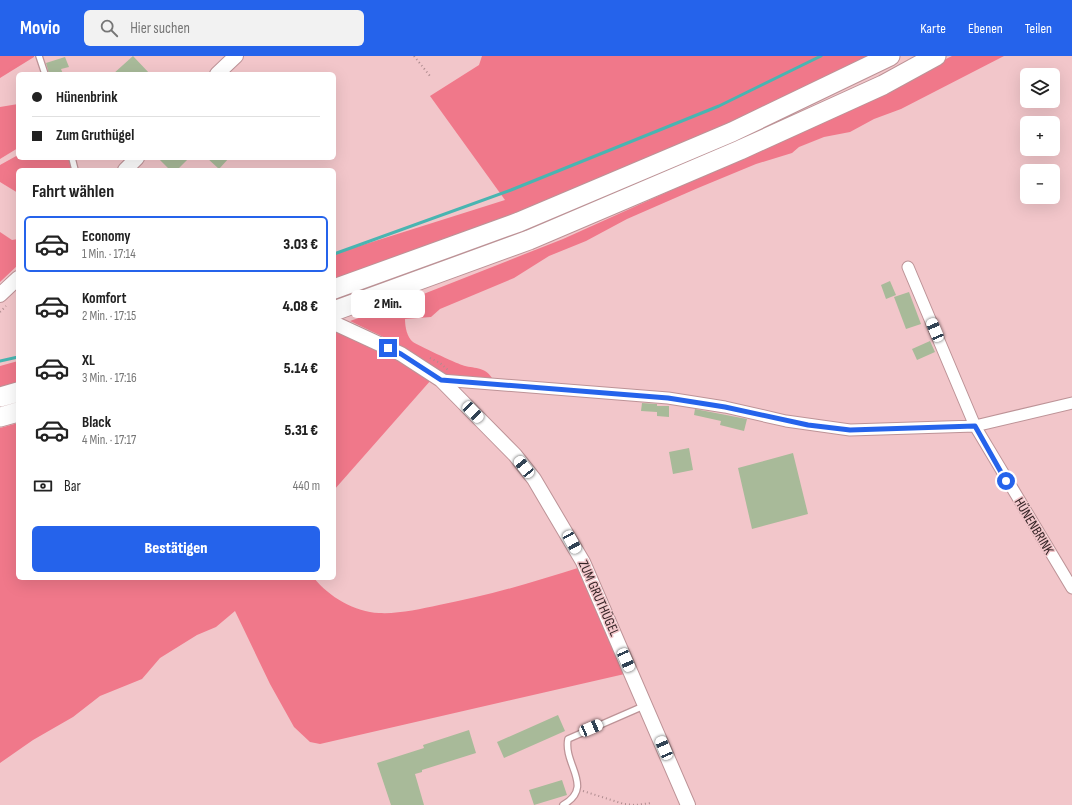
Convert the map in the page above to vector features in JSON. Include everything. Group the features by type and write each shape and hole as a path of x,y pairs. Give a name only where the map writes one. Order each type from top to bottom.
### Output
{"highway":[{"path":"336,288 519,222 732,132 890,56"},
{"path":"336,310 529,240 740,150 883,85 936,56"},
{"path":"0,397 16,393"},
{"path":"0,417 16,413"}],"street":[{"path":"220,72 236,56"},
{"path":"127,168 135,160"},
{"name":"HÜNENBRINK","path":"908,267 975,426 1072,588"},
{"path":"0,295 16,280"},
{"name":"ZUM GRUTHÜGEL","path":"336,325 401,354 441,380 515,455 534,479 583,562 688,805"},
{"path":"441,380 668,398 725,407 793,422 850,430 975,426 1072,403"}],"lane":[{"path":"39,56 45,72"},
{"path":"563,805 576,795 578,789 568,752 568,739 646,705"}],"path":[{"path":"414,56 430,76"},
{"path":"578,789 624,804 635,805 651,803"}],"shaded area":[{"path":"0,56 34,56 34,57 0,78"},
{"path":"482,56 875,56 761,111 516,213 336,282 336,253 505,200 430,96 479,65"},
{"path":"952,56 1004,56 901,109 874,119 850,132 824,137 799,147 792,153 756,164 627,219 586,241 549,256 514,278 440,309 431,317 405,319 407,332 413,342 458,364 486,371 492,378 490,381 461,379 439,372 398,344 350,321 398,304 563,239 756,152"},
{"path":"16,104 16,149 0,159 0,107"},
{"path":"16,156 16,160 72,160 74,168 16,168 16,192 0,182 0,165"},
{"path":"0,232 12,240 16,239 16,267 0,282"},
{"path":"336,330 401,359 431,380 336,488"},
{"path":"16,362 16,384 0,388 0,366"},
{"path":"16,424 16,580 316,580 327,591 343,602 361,610 387,613 417,610 493,593 581,567 629,673 320,744 310,742 294,727 270,684 235,611 216,627 197,635 160,658 142,679 100,696 73,717 33,740 0,763 0,428"}],"building":[{"path":"133,56 148,72 115,72"},
{"path":"65,57 69,67 61,69 62,72 48,72 46,63"},
{"path":"160,160 187,160 179,168 168,168"},
{"path":"209,160 227,160 220,168"},
{"path":"890,281 896,295 886,299 881,285"},
{"path":"909,292 921,324 906,329 894,297"},
{"path":"930,341 935,352 917,360 912,349"},
{"path":"642,403 657,404 657,406 669,406 669,417 657,416 657,412 641,411"},
{"path":"695,409 747,419 744,431 720,425 721,421 694,415"},
{"path":"689,448 693,470 673,474 669,452"},
{"path":"793,453 808,514 752,529 738,468"},
{"path":"558,715 565,731 504,758 497,742"},
{"path":"469,730 476,753 422,770 422,772 415,774 424,805 391,805 377,763 424,748 423,745"},
{"path":"562,780 567,795 534,805 529,790"}],"waterway":[{"path":"336,253 511,190 719,106 821,56"},
{"path":"0,361 16,357"}],"route":[{"path":"388,348 401,354 441,380 625,396 668,398 725,407 808,425 850,430 975,426 1006,481"}]}
